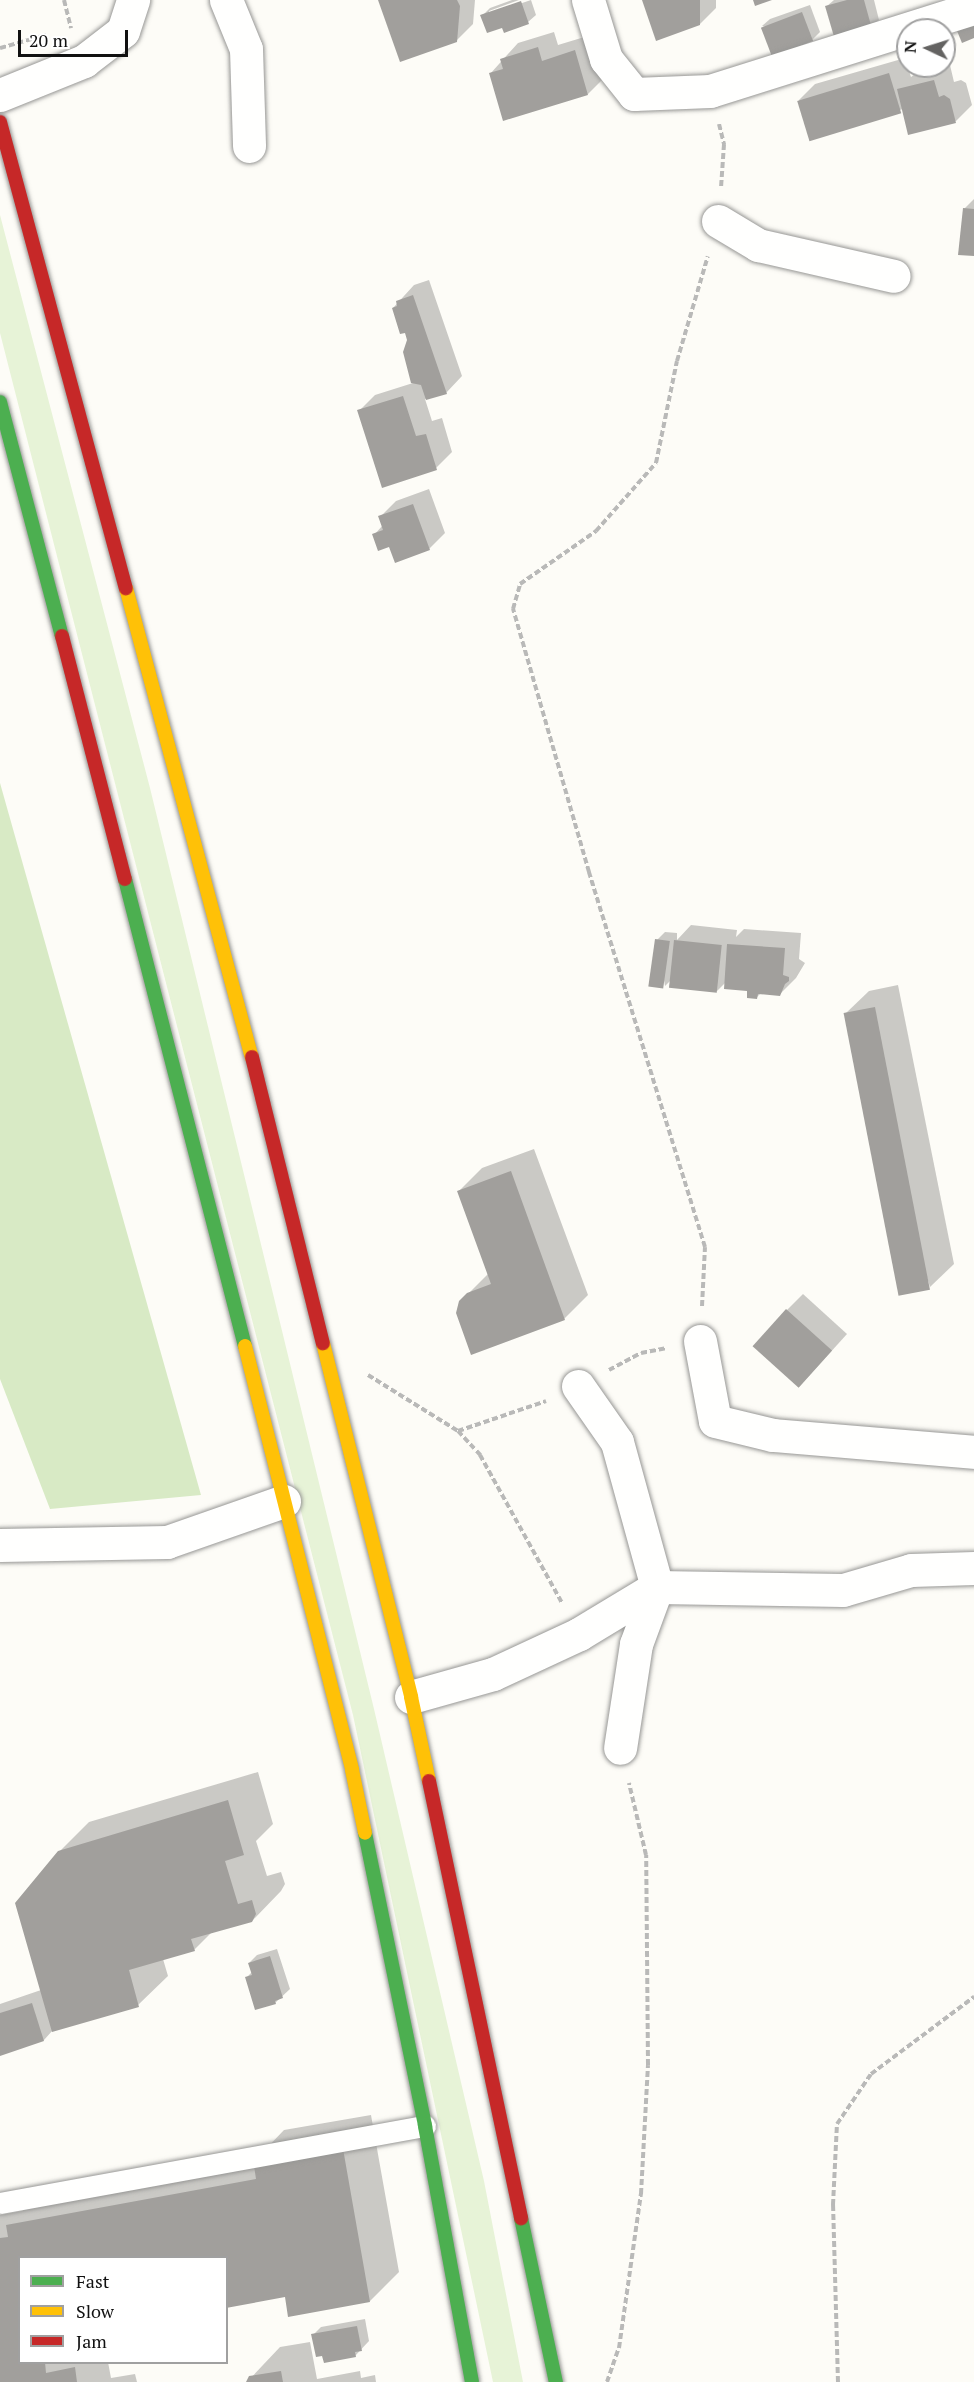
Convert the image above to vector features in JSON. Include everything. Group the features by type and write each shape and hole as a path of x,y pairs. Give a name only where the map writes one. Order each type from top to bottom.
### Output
{"highway":[{"path":"0,122 234,986 411,1697 556,2382"},
{"path":"0,402 160,1011 352,1770 425,2126 472,2382"}],"street":[{"path":"0,95 84,61 123,31 133,0"},
{"path":"226,0 246,49 249,146"},
{"path":"588,0 606,59 634,94 710,91 974,8"},
{"path":"718,221 758,245 894,276"},
{"path":"700,1341 715,1421 773,1435 974,1452"},
{"path":"578,1386 617,1442 657,1587 636,1644 620,1748"},
{"path":"0,1545 168,1542 284,1501"},
{"path":"411,1697 493,1674 579,1634 657,1587 843,1590 911,1570 974,1568"}],"lane":[{"path":"0,2203 425,2126"}],"path":[{"path":"60,31 71,28 64,0"},
{"path":"0,48 50,34"},
{"path":"700,1341 705,1247 589,872 513,609 520,584 596,531 656,463 677,361 718,221 724,144 710,91"},
{"path":"324,1348 458,1431 480,1455 579,1634"},
{"path":"607,2382 619,2348 641,2194 648,2065 646,1855 620,1748"},
{"path":"838,2382 833,2205 837,2124 871,2074 974,1996"}],"green space":[{"path":"0,215 150,788 374,1709 484,2181 523,2382 493,2382 353,1715 0,333"},
{"path":"0,783 201,1495 50,1509 0,1379"}],"building":[{"path":"378,0 457,0 460,6 457,42 400,62"},
{"path":"642,0 700,0 700,25 656,41"},
{"path":"753,0 772,0 755,6"},
{"path":"847,0 864,0 872,29 835,40 825,6"},
{"path":"521,1 529,24 504,33 502,28 487,33 480,15"},
{"path":"802,12 813,41 772,57 761,28"},
{"path":"974,19 974,38 962,43 956,26"},
{"path":"538,47 542,61 575,50 588,95 503,121 489,73 503,69 500,59"},
{"path":"889,73 901,113 809,141 797,101"},
{"path":"934,80 939,97 944,95 950,99 956,123 908,135 897,89"},
{"path":"963,208 974,209 974,256 958,255"},
{"path":"413,295 447,394 426,400 421,385 411,383 403,352 407,340 405,333 400,334 392,308 397,306 396,301"},
{"path":"403,396 416,436 426,434 437,470 382,488 357,410"},
{"path":"413,504 430,550 395,563 389,547 378,551 372,534 383,530 378,516"},
{"path":"655,939 670,941 663,989 648,987"},
{"path":"674,940 722,945 717,993 669,988"},
{"path":"727,944 785,948 783,975 789,977 789,981 785,984 780,996 758,994 757,999 747,998 747,991 724,989"},
{"path":"875,1007 930,1290 899,1296 844,1013"},
{"path":"511,1171 565,1320 471,1355 456,1313 459,1301 467,1293 491,1284 457,1191"},
{"path":"786,1309 832,1350 799,1388 753,1346"},
{"path":"228,1800 244,1855 225,1861 238,1904 252,1900 256,1914 252,1922 191,1939 195,1951 129,1970 139,2007 52,2032 15,1903 58,1851"},
{"path":"270,1956 283,1998 275,2001 276,2004 255,2010 245,1977 252,1975 248,1963"},
{"path":"32,2003 44,2041 0,2056 0,2013"},
{"path":"342,2143 370,2302 288,2317 285,2297 228,2308 228,2256 18,2256 18,2364 45,2364 46,2373 75,2367 77,2382 0,2382 0,2238 8,2237 6,2225 256,2179 253,2159"},
{"path":"357,2326 362,2351 355,2352 356,2357 324,2363 322,2356 316,2357 311,2334"},
{"path":"281,2371 283,2382 246,2382 249,2376"}],"traffic: fast":[{"path":"0,402 62,636"},
{"path":"125,879 245,1346"},
{"path":"365,1833 425,2126 472,2382"},
{"path":"521,2218 556,2382"}],"traffic: slow":[{"path":"126,588 252,1057"},
{"path":"323,1343 411,1697 429,1781"},
{"path":"245,1346 352,1770 365,1833"}],"traffic: jam":[{"path":"0,122 126,588"},
{"path":"62,636 125,879"},
{"path":"252,1057 323,1343"},
{"path":"429,1781 521,2218"}]}
